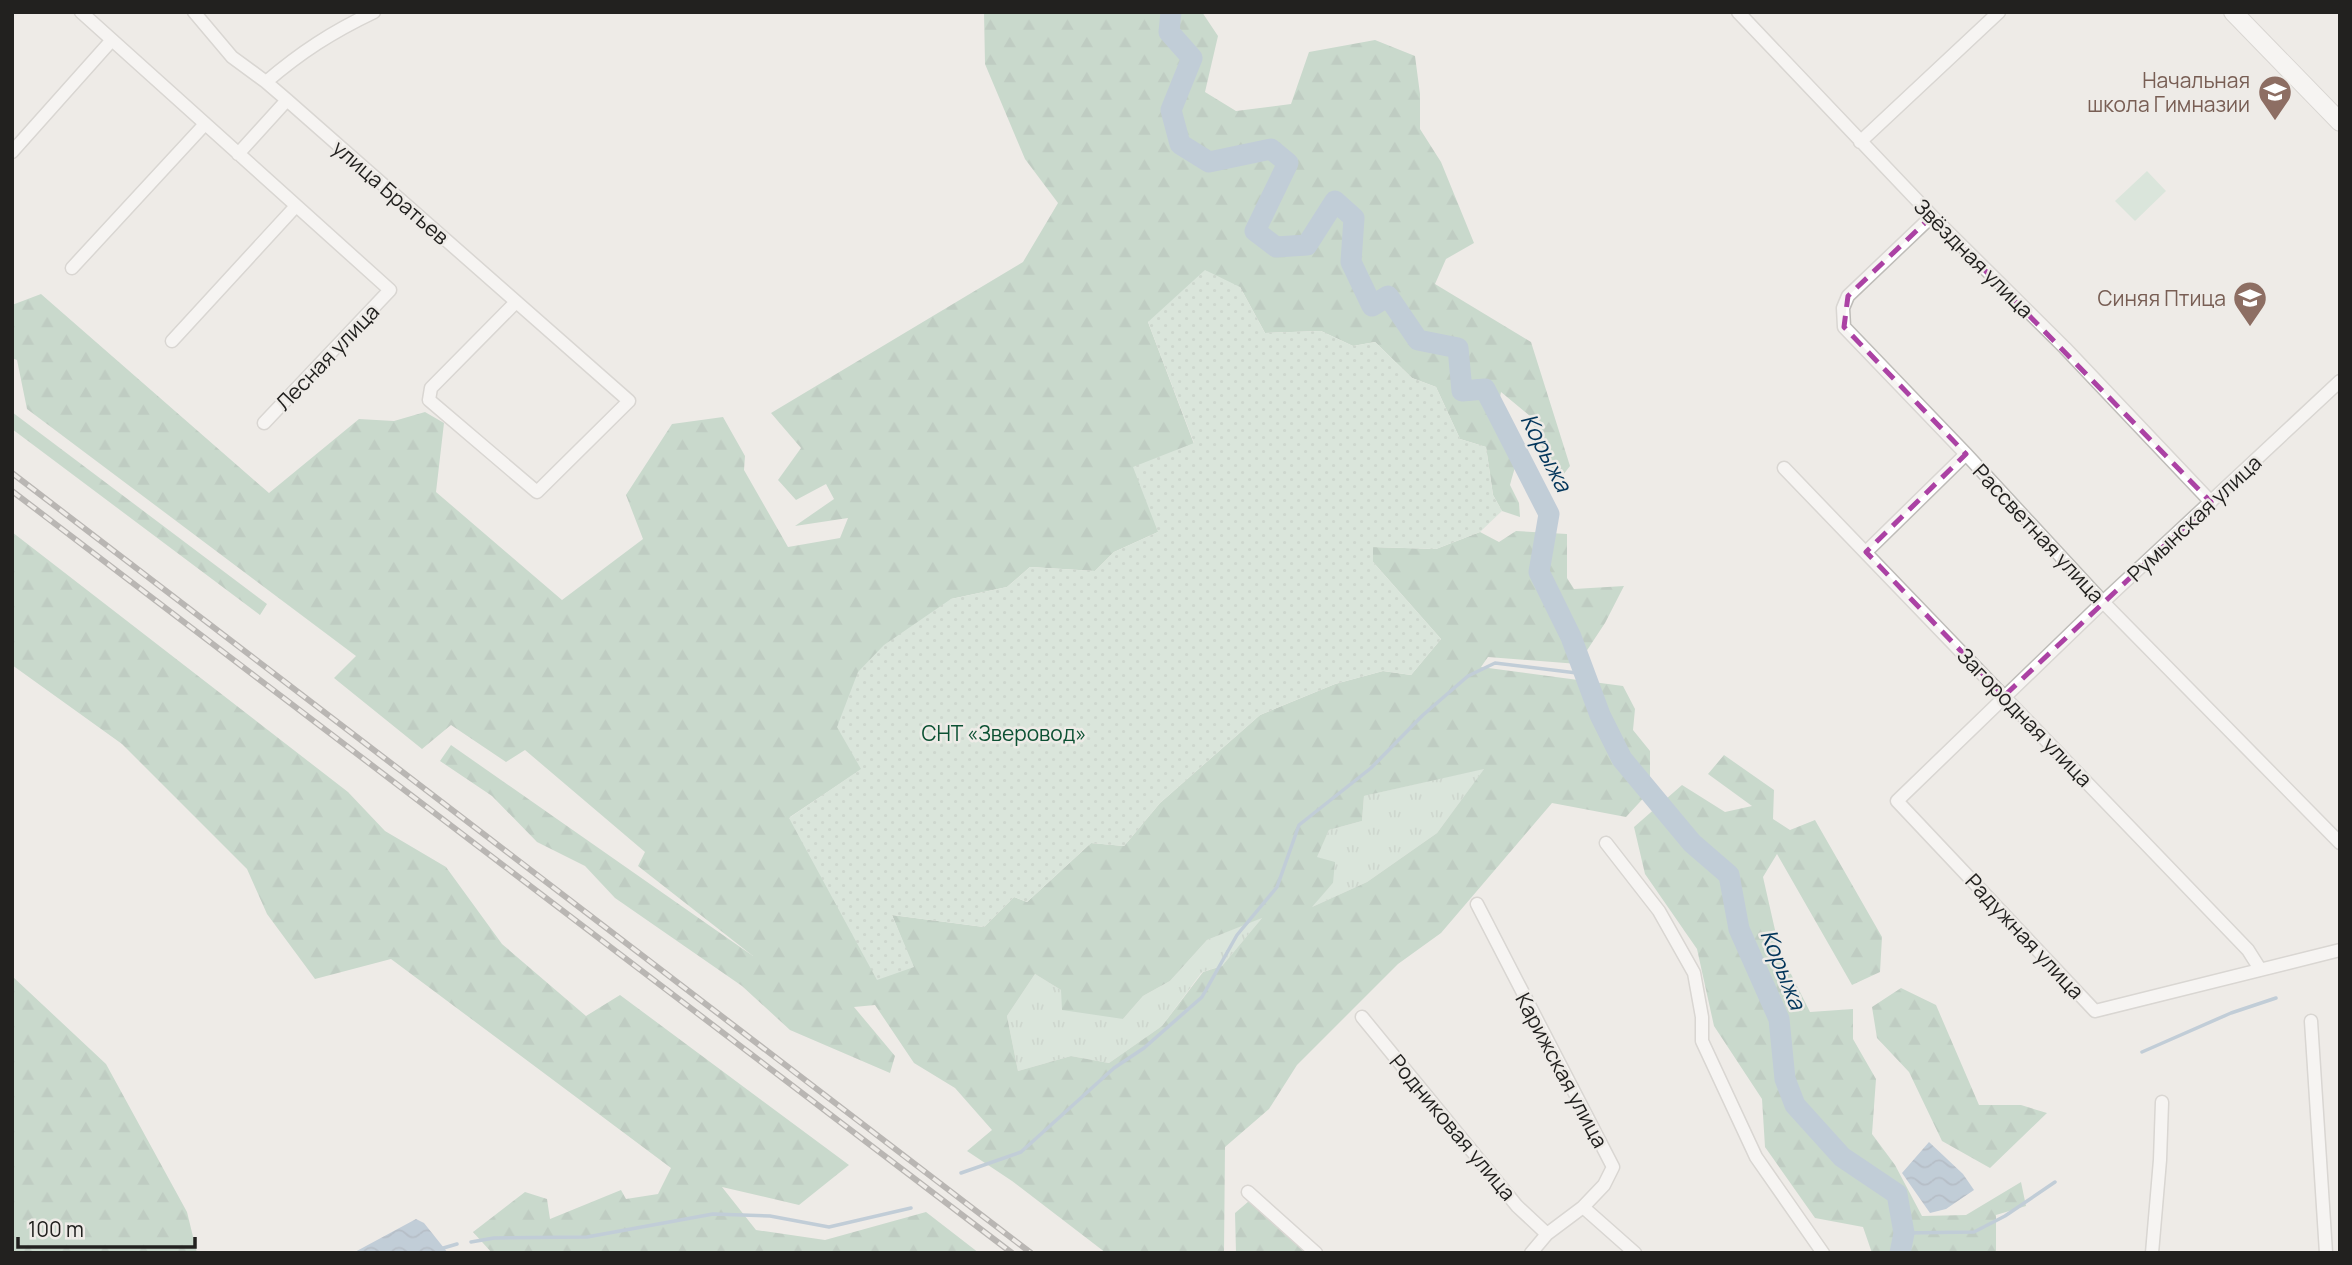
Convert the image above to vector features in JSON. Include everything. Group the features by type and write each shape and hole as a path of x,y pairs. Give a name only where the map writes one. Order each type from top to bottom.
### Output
{"main road":[{"path":"2233,12 2340,122"}],"street":[{"name":"Лесная улица","path":"80,12 390,290 264,423"},
{"path":"194,12 232,57 266,82 299,54 341,28 374,12"},
{"name":"Звёздная улица","path":"1738,12 1932,216 2066,348 2211,502"},
{"path":"1860,142 1999,12"},
{"path":"12,152 111,41"},
{"name":"улица Братьев","path":"266,82 629,401 537,492 429,400 431,388 516,302"},
{"path":"238,154 287,100"},
{"path":"72,268 205,124"},
{"path":"172,341 296,206"},
{"name":"Рассветная улица","path":"1932,216 1848,296 1843,308 1844,327 2103,602 2340,843"},
{"name":"Румынская улица","path":"1897,801 2103,602 2339,382"},
{"path":"1866,552 1966,454"},
{"name":"Загородная улица","path":"1784,468 2248,950 2260,969"},
{"name":"Радужная улица","path":"1897,801 2095,1011 2340,950"},
{"path":"1606,843 1659,911 1694,973 1702,1017 1702,1041 1756,1157 1823,1253"},
{"name":"Карижская улица","path":"1477,904 1613,1167 1604,1185 1583,1207"},
{"name":"Родниковая улица","path":"1362,1017 1517,1206 1547,1234"},
{"path":"2311,1021 2326,1253"},
{"path":"2152,1253 2162,1102"},
{"path":"1248,1192 1316,1253"},
{"path":"1531,1253 1547,1234 1583,1207 1635,1253"}],"highlighted area":[{"path":"1932,216 2211,502 2004,696 1866,552 1966,454 1844,327 1848,296"}],"green space":[{"path":"984,12 1202,12 1218,36 1205,92 1236,111 1291,104 1309,52 1375,40 1415,56 1420,94 1420,129 1441,162 1474,243 1446,259 1435,284 1531,342 1570,466 1556,484 1530,416 1501,392 1496,419 1512,435 1518,449 1510,485 1519,503 1520,517 1502,511 1493,495 1486,447 1460,439 1436,387 1412,378 1375,342 1353,346 1321,331 1265,333 1240,287 1148,322 1194,444 1158,532 1114,552 1095,571 1030,567 1007,587 951,599 862,769 790,817 913,967 892,915 984,927 1014,897 1027,902 1091,843 1124,846 1160,803 1260,715 1335,684 1383,671 1411,675 1441,639 1373,562 1372,547 1436,549 1480,532 1499,542 1516,531 1567,534 1567,578 1574,589 1624,586 1605,623 1578,664 1488,657 1481,667 1623,686 1635,709 1633,730 1650,751 1650,791 1626,817 1552,803 1441,933 1398,964 1297,1065 1269,1109 1225,1147 1224,1253 1106,1253 1012,1181 967,1151 992,1130 955,1088 914,1063 875,1005 854,1007 895,1056 890,1073 790,1030 742,986 615,898 585,866 537,842 492,796 440,761 451,745 753,956 638,866 645,852 525,750 506,762 451,725 422,749 334,678 356,656 27,409 17,360 12,358 12,305 41,294 269,493 359,419 394,421 425,412 444,423 436,492 562,600 643,539 626,495 672,424 723,417 745,456 744,470 788,547 840,538 848,518 795,526 834,499 826,484 796,500 778,480 801,448 771,413 1023,262 1058,203 1025,159 985,64","holes":["1484,769 1437,833 1367,882 1312,907 1333,883 1335,862 1317,857 1329,830 1362,821 1364,796","1262,918 1222,966 1203,972 1162,1026 1109,1063 1071,1056 1018,1071 1007,1016 1035,974 1061,990 1062,1010 1123,1019 1143,996 1170,981 1207,940"]},
{"path":"2147,171 2166,191 2135,221 2115,201"},
{"name":"СНТ «Зверовод»","path":"1205,270 1240,287 1265,333 1321,331 1353,346 1375,342 1412,378 1436,387 1460,439 1486,447 1493,495 1502,511 1480,532 1436,549 1373,547 1373,562 1441,639 1411,675 1383,671 1335,684 1260,715 1160,803 1124,846 1091,843 1027,902 1014,897 984,927 892,915 914,967 877,980 789,818 861,769 837,727 858,672 884,645 951,599 1007,587 1030,567 1095,571 1114,552 1158,532 1133,467 1194,443 1148,322"},
{"path":"12,412 267,604 260,615 12,429"},
{"path":"12,532 348,792 385,831 446,867 502,944 586,1016 620,995 849,1165 799,1205 722,1187 756,1230 825,1240 926,1212 979,1253 492,1253 473,1232 525,1192 547,1199 550,1219 621,1190 626,1199 658,1194 671,1168 391,959 315,979 267,914 247,869 122,744 12,665"},
{"path":"1724,755 1774,790 1773,819 1790,830 1815,820 1882,937 1880,972 1852,985 1777,854 1763,877 1780,952 1810,1012 1853,1009 1853,1039 1876,1079 1872,1134 1895,1165 1922,1216 1966,1215 2021,1182 2026,1206 1996,1215 1996,1253 1872,1253 1863,1227 1815,1218 1765,1147 1762,1099 1714,1026 1697,949 1645,874 1634,827 1682,785 1725,812 1752,806 1708,774"},
{"path":"1485,768 1437,833 1367,882 1310,908 1333,883 1316,858 1329,830 1362,821 1364,796"},
{"path":"1263,917 1222,966 1202,972 1162,1026 1109,1063 1071,1056 1018,1071 1007,1016 1035,974 1061,990 1123,1019 1143,996 1170,981 1207,940"},
{"path":"12,976 106,1064 187,1212 197,1253 12,1253"},
{"path":"1901,988 1936,1005 1979,1105 2021,1105 2047,1113 1990,1168 1942,1141 1909,1072 1877,1038 1872,1007"},
{"path":"1249,1201 1308,1253 1236,1253 1235,1213"}],"water":[{"path":"1929,1142 1963,1174 1974,1190 1946,1209 1930,1213 1902,1173"},
{"path":"416,1219 424,1223 448,1253 353,1253"}],"waterway":[{"name":"Корыжа","path":"1171,12 1169,32 1192,58 1171,110 1180,144 1209,162 1271,149 1288,163 1255,231 1276,247 1307,245 1335,201 1354,218 1351,262 1372,306 1388,296 1418,340 1458,348 1462,391 1485,389 1549,514 1539,572 1571,637 1600,715 1622,759 1692,843 1729,875 1739,929 1779,1019 1785,1079 1795,1105 1842,1157 1897,1194 1904,1233 1900,1253"},
{"path":"961,1173 1021,1152 1114,1068 1144,1048 1202,997 1237,935 1277,887 1299,825 1371,768 1423,715 1468,676 1495,663 1585,674"},
{"path":"2142,1052 2231,1013 2276,998"},
{"path":"1904,1233 1974,1232 2005,1216 2055,1182"},
{"path":"471,1242 494,1238 587,1237 713,1214 770,1216 829,1227 911,1208"},
{"path":"440,1249 457,1244"}],"railway":[{"path":"12,473 1031,1253"},
{"path":"12,491 1012,1253"}],"place":[{"name":"Начальная школа Гимназии","path":"2275,122"},
{"name":"Синяя Птица","path":"2250,328"}]}
